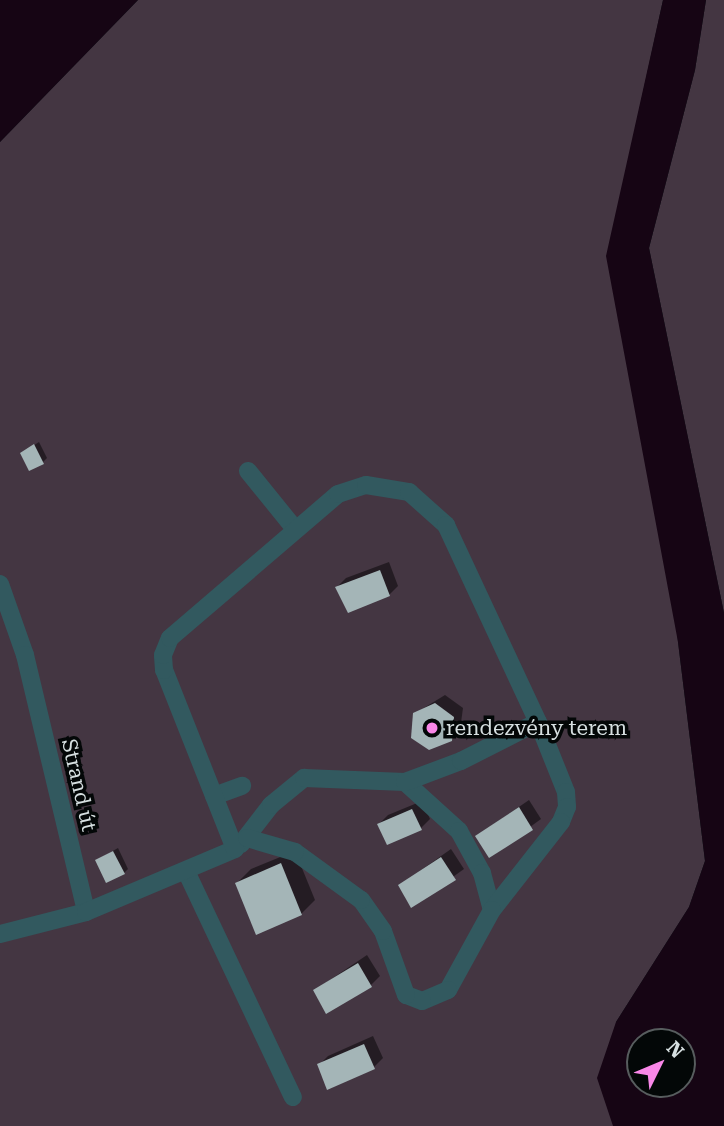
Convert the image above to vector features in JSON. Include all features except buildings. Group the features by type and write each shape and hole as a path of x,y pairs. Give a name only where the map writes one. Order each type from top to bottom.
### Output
{"lane":[{"path":"248,471 295,529"},
{"path":"366,485 409,492 432,509 446,525 538,722 566,792 567,807 492,911 448,990 438,998 413,1000 399,983 383,931 361,900 295,852 241,843 214,796 164,670 163,655 177,630 338,494 366,485"},
{"name":"Strand út","path":"0,584 25,655 86,912"},
{"path":"0,934 86,912 186,871 241,843 271,805 304,778 405,782 461,761 538,722"},
{"path":"405,782 459,831 482,873 492,911"},
{"path":"214,796 242,786"},
{"path":"186,871 293,1097"}],"shaded area":[{"path":"0,0 138,0 0,142"},
{"path":"138,0 663,0 635,129 678,642 705,861 689,907 616,1022 613,1126 0,1126 0,142"},
{"path":"663,0 706,0 695,70 649,248 724,613 724,1126 613,1126 597,1078 616,1022 689,907 705,861 678,642 606,256"},
{"path":"706,0 724,0 724,613 649,248 695,70"}],"place":[{"name":"rendezvény terem","path":"432,728"}]}
